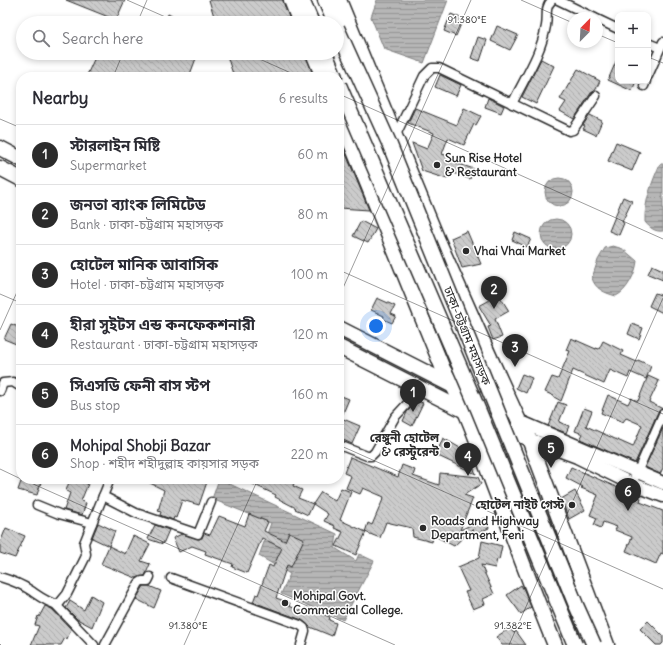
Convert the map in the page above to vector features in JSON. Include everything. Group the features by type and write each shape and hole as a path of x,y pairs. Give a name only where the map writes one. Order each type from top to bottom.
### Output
{"highway":[{"path":"291,0 297,16"},
{"path":"302,0 309,16"},
{"path":"325,0 332,16"},
{"path":"339,0 437,238 519,421 529,439 607,645"},
{"name":"ঢাকা-চট্টগ্রাম মহাসড়ক","path":"344,43 389,143 576,605 594,645"},
{"path":"316,60 321,72"},
{"path":"328,60 333,72"},
{"name":"ঢাকা-চট্টগ্রাম মহাসড়ক","path":"344,98 475,401 575,645"},
{"path":"344,126 443,369 467,412 554,645"},
{"path":"0,148 16,156"},
{"path":"0,168 16,176"},
{"path":"344,331 519,421"},
{"path":"344,350 467,412 529,439"}],"main road":[{"path":"519,421 635,478 663,496"},
{"path":"529,439 577,458 635,478 663,483"}],"street":[{"path":"512,104 538,52 547,26 546,10 552,0"},
{"path":"558,0 583,12"},
{"path":"603,22 615,28"},
{"path":"651,43 662,45 651,69"},
{"path":"395,137 424,76 432,68 439,68 568,131 573,130 596,96"},
{"path":"0,391 3,383 13,382 16,384"},
{"path":"344,447 367,456 371,456 375,452 395,417 421,389"},
{"path":"635,478 663,414"},
{"path":"55,604 58,604 67,594 85,558 86,554 84,543 108,484"},
{"path":"103,496 136,513 198,534 211,502"},
{"path":"37,505 59,514 92,523"},
{"path":"0,577 30,590 35,595 55,604 94,645"},
{"path":"106,645 139,583 142,581 148,581 150,577"},
{"path":"172,578 300,625 305,631 300,645"}],"shaded area":[{"path":"377,0 448,0 424,63 384,49 371,17"},
{"path":"660,164 663,164 663,231 653,229 645,222 647,200 651,185"},
{"path":"559,178 569,182 573,192 569,202 559,206 549,202 545,192 549,182"},
{"path":"556,219 567,223 571,234 567,245 556,249 545,245 541,234 545,223"},
{"path":"613,246 623,249 637,261 635,271 627,286 620,294 616,296 598,288 593,282 592,278 598,260 605,248"},
{"path":"217,484 230,484 337,534 335,548 356,561 359,554 374,561 343,620 281,594 290,574 259,556 271,523 212,499"}],"building":[{"path":"66,0 125,0 118,16 106,16"},
{"path":"209,0 283,0 289,16 214,16"},
{"path":"451,14 463,19 456,36 444,31"},
{"path":"497,26 518,35 510,50 491,41"},
{"path":"478,37 487,40 480,61 471,58"},
{"path":"541,59 554,66 536,104 522,97"},
{"path":"94,60 195,60 191,72 88,72"},
{"path":"228,60 308,60 312,72 232,72"},
{"path":"615,64 615,83 608,80"},
{"path":"578,69 600,81 595,91 591,93 574,119 560,111 566,102 560,99"},
{"path":"440,75 461,85 456,96 435,87"},
{"path":"617,84 635,84 632,91"},
{"path":"488,98 504,106 501,113 485,107"},
{"path":"415,108 457,125 464,108 481,116 476,125 474,124 464,145 448,138 442,154 458,159 456,163 474,169 470,179 451,172 447,179 422,171 412,143 427,149 434,133 408,123"},
{"path":"590,115 602,121 596,135 583,129 585,126 583,125"},
{"path":"616,142 640,152 632,171 608,161"},
{"path":"344,149 369,210 344,208"},
{"path":"623,197 632,201 622,222 624,223 619,235 609,231"},
{"path":"361,221 376,229 368,243 353,236"},
{"name":"Vhai Vhai Market","path":"467,231 481,264 462,268 451,238"},
{"path":"515,232 531,239 527,247 512,240"},
{"path":"652,265 663,270 663,280 648,274"},
{"path":"655,293 663,296 663,313 649,306"},
{"path":"499,295 509,311 495,319 502,337 493,340 488,327 491,326 479,306"},
{"path":"377,298 395,306 391,314 396,316 392,323 383,319 384,316 371,310"},
{"path":"11,324 16,326 16,344 4,339"},
{"path":"632,324 643,328 639,339 628,334"},
{"path":"571,338 596,349 599,349 603,341 623,351 621,355 651,366 646,379 630,372 628,378 610,370 604,384 573,370 561,401 545,392 552,377 558,379 570,351 566,350"},
{"path":"522,374 532,378 526,393 516,388"},
{"path":"648,376 659,381 649,402 663,409 658,412 635,463 580,439 583,434 575,431 584,408 592,411 586,426 633,447 642,425 626,418 623,422 601,413 608,395 628,404 631,398 638,401"},
{"path":"344,397 349,399 344,411"},
{"path":"417,401 423,403 412,426 403,421 407,412"},
{"path":"558,402 566,405 559,422 569,426 566,433 548,426"},
{"path":"344,419 360,426 352,444 344,440"},
{"path":"663,428 663,468 660,474 645,467"},
{"name":"রেঙ্গুনী হোটেল & রেস্টুরেন্ট","path":"443,438 467,452 476,474 436,455"},
{"path":"350,457 398,477 402,465 415,470 413,476 439,485 440,473 478,477 481,484 464,495 473,498 460,530 485,518 489,528 474,535 472,529 454,546 433,535 432,542 413,537 412,528 386,522 380,538 365,532 368,523 372,525 384,497 363,488 360,494 346,488 351,476 344,473"},
{"path":"571,467 641,498 640,502 663,511 663,554 661,553 656,564 626,551 632,537 615,530 617,527 603,522 601,528 594,525 597,518 590,515 598,495 581,488 583,487 566,478"},
{"path":"20,484 40,484 37,495 18,490"},
{"path":"68,484 88,484 81,501 86,503 82,515 64,510 70,493 66,491"},
{"path":"152,484 206,484 199,505 182,500 176,518 174,517 173,520 160,515 161,512 158,511 164,490"},
{"path":"253,484 294,484 293,486 302,490 298,498 313,504 308,515 275,497 276,495"},
{"path":"341,488 351,492 340,520 366,532 356,555 336,546 343,532 324,521 328,514 313,504 321,492 335,501"},
{"name":"হোটেল নাইট গেস্ট","path":"575,491 585,510 569,519 561,499"},
{"path":"249,514 268,522 264,531 285,541 289,532 304,539 291,567 287,565 276,598 290,603 289,606 304,612 305,608 330,617 329,620 336,623 332,636 310,627 302,620 253,602 256,594 258,595 269,565 273,567 282,548 262,538 247,573 232,567 233,564 205,554 206,551 192,546 179,552 173,538 182,534 199,539 202,538 204,533 210,535 219,516 245,526"},
{"path":"98,523 115,531 109,546 92,538"},
{"path":"155,525 169,530 163,544 148,539"},
{"path":"6,528 25,536 15,558 0,553 0,543"},
{"path":"133,536 150,544 141,561 150,564 145,576 136,578 101,564 109,546 125,554"},
{"path":"482,541 502,546 499,560 497,559 495,568 481,565 494,594 483,599 485,604 473,609 465,592 469,591 458,567 479,558"},
{"path":"521,585 531,607 521,614 507,595"},
{"path":"144,586 149,586 161,591 154,608 136,599"},
{"path":"91,595 102,602 92,627 77,619 66,608 70,601 84,610"},
{"path":"45,606 52,609 71,629 67,639 65,638 61,645 31,645 39,626 35,625 38,616 39,617"},
{"path":"648,621 663,636 663,643 661,645 656,645 640,629"},
{"path":"510,628 514,633 516,631 526,645 502,645 496,637"}],"place":[{"name":"Sun Rise Hotel & Restaurant","path":"437,165"},
{"name":"Vhai Vhai Market","path":"466,251"},
{"name":"জনতা ব্যাংক লিমিটেড","path":"494,309"},
{"name":"হোটেল মানিক আবাসিক","path":"515,367"},
{"name":"স্টারলাইন মিষ্টি","path":"413,412"},
{"name":"রেঙ্গুনী হোটেল & রেস্টুরেন্ট","path":"447,445"},
{"name":"সিএসডি ফেনী বাস স্টপ","path":"551,468"},
{"name":"হীরা সুইটস এন্ড কনফেকশনারী","path":"468,476"},
{"name":"হোটেল নাইট গেস্ট","path":"572,505"},
{"name":"Mohipal Shobji Bazar","path":"628,511"},
{"name":"Roads and Highway Department, Feni","path":"423,528"},
{"name":"Mohipal Govt. Commercial College.","path":"285,603"}]}
